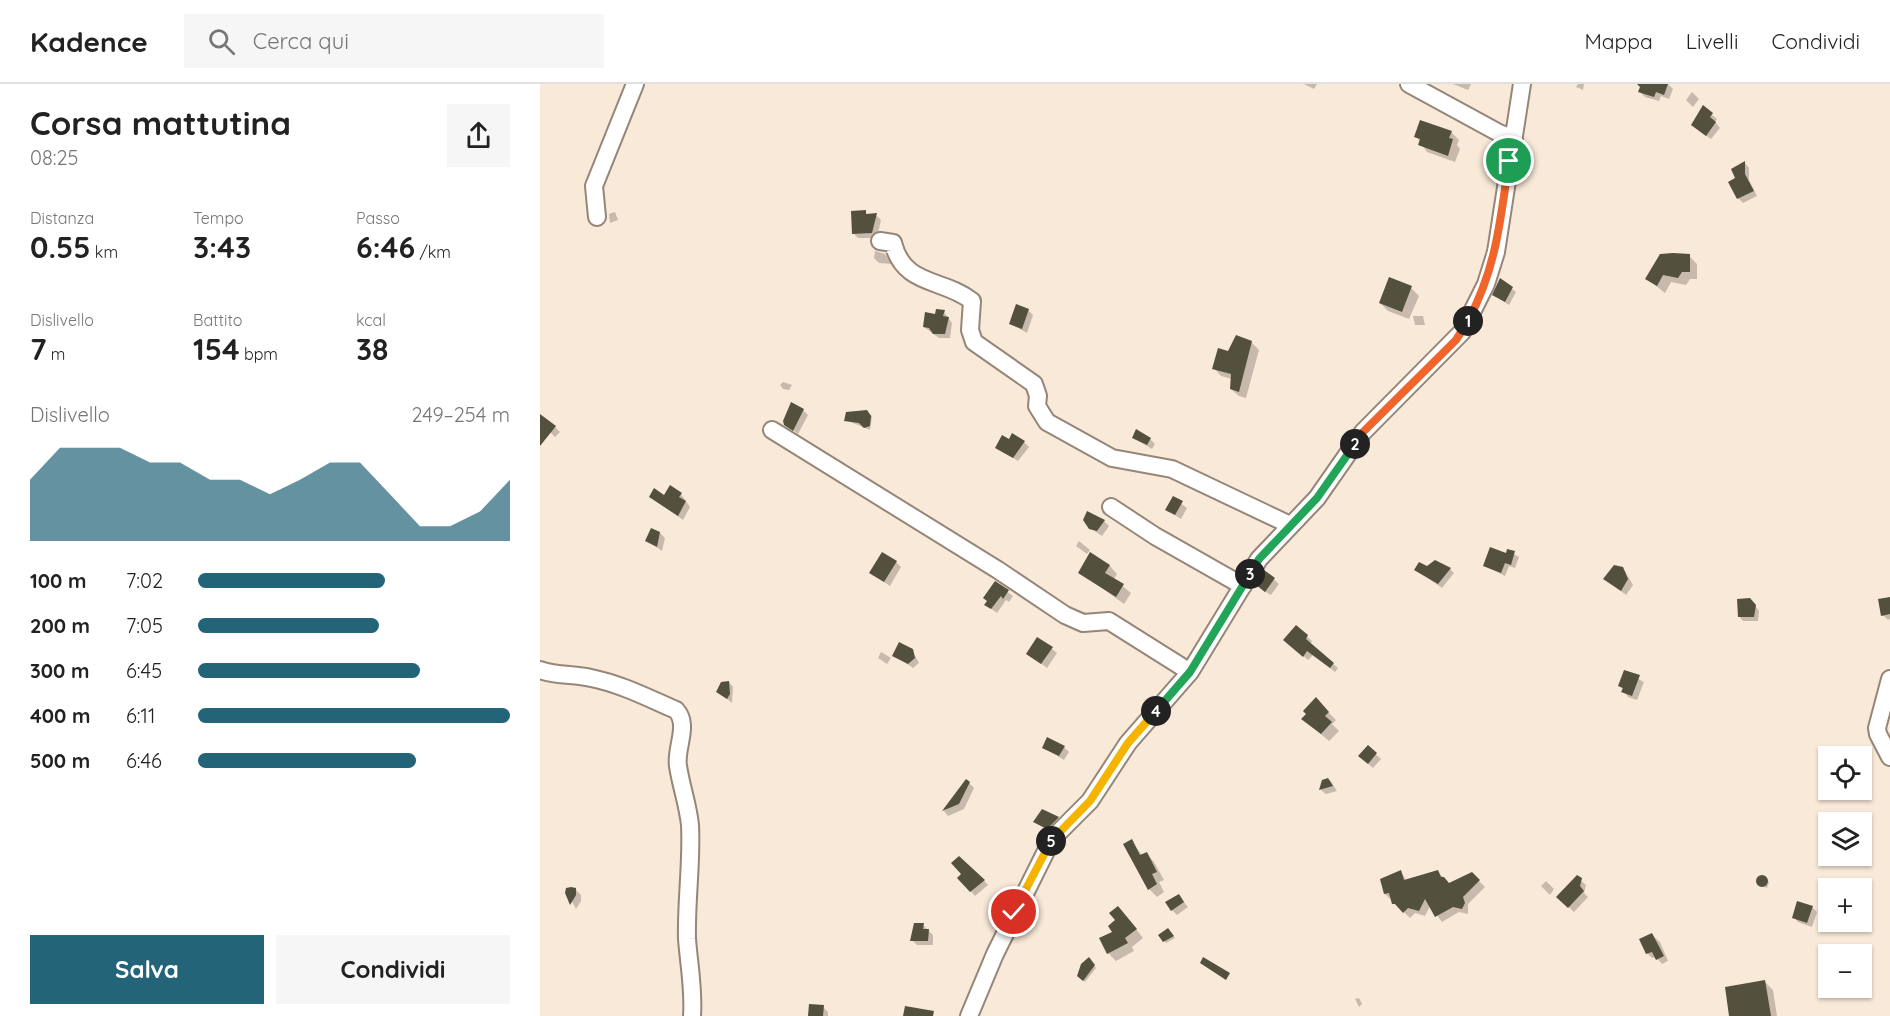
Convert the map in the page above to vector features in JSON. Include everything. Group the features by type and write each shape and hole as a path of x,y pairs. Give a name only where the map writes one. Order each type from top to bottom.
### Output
{"street":[{"path":"597,218 594,186 635,84"},
{"path":"1409,84 1514,139"},
{"path":"969,1016 995,954 1052,839 1090,801 1128,743 1190,672 1259,559 1317,498 1363,432 1462,332 1486,284 1496,252 1522,84"},
{"path":"880,240 893,243 900,262 915,276 972,301 970,336 974,342 1034,384 1038,396 1036,406 1047,422 1112,458 1172,469 1290,525"},
{"path":"772,430 988,564 1065,615 1083,623 1109,621 1190,672"},
{"path":"1111,507 1155,536 1243,586"},
{"path":"540,670 562,676 588,677 610,683 676,710 681,715 683,723 677,762 689,822 687,941 693,993 692,1016"},
{"path":"1890,679 1877,728 1890,757"}],"building":[{"path":"1637,84 1668,84 1664,95 1656,92 1654,97 1638,92 1640,87"},
{"path":"1703,105 1713,113 1710,117 1716,122 1706,136 1691,125"},
{"path":"1420,120 1452,131 1449,138 1453,139 1448,156 1418,145 1420,139 1414,137"},
{"path":"1745,161 1745,174 1754,191 1737,199 1728,182 1735,178 1731,169"},
{"path":"866,210 866,214 877,213 872,233 852,234 851,211"},
{"path":"1660,254 1690,254 1690,272 1682,272 1678,278 1663,275 1657,286 1645,279"},
{"path":"1389,277 1412,286 1402,312 1379,303"},
{"path":"1500,278 1513,287 1505,302 1492,295"},
{"path":"1016,304 1029,309 1022,329 1009,324"},
{"path":"936,309 945,310 943,316 949,317 945,334 933,334 929,328 923,327 925,312 935,314"},
{"path":"1236,335 1252,341 1239,392 1230,389 1231,374 1212,369 1218,348 1228,351"},
{"path":"791,402 804,409 793,431 784,425 783,421"},
{"path":"867,410 871,416 870,426 864,428 859,423 844,421 846,412"},
{"path":"540,414 556,426 540,446"},
{"path":"1136,429 1151,438 1147,445 1132,438"},
{"path":"1012,433 1025,441 1013,458 995,448 1002,435 1009,439"},
{"path":"670,485 682,493 679,497 686,501 678,516 649,497 654,488 664,495"},
{"path":"1173,496 1183,501 1175,515 1165,510"},
{"path":"1087,511 1105,520 1097,531 1089,529 1083,520"},
{"path":"651,528 660,532 657,547 645,541"},
{"path":"1490,547 1506,553 1507,549 1515,551 1511,565 1505,563 1501,573 1483,566"},
{"path":"882,552 897,561 884,582 869,573"},
{"path":"1090,552 1110,565 1105,573 1124,584 1116,597 1078,573"},
{"path":"1435,560 1451,568 1438,584 1414,570 1419,562 1427,566"},
{"path":"1614,565 1623,567 1628,579 1621,591 1603,579"},
{"path":"1264,570 1275,578 1265,592 1256,585"},
{"path":"995,581 1009,590 1003,599 1001,596 991,609 984,605 987,601 983,598"},
{"path":"1890,597 1890,614 1881,616 1878,599"},
{"path":"1750,598 1756,605 1754,617 1738,617 1737,599"},
{"path":"1296,625 1308,635 1306,639 1334,663 1330,668 1307,651 1303,657 1283,640"},
{"path":"1037,637 1053,647 1041,664 1026,654"},
{"path":"899,642 913,649 915,658 908,664 892,656"},
{"path":"1624,670 1640,675 1632,696 1621,692 1623,688 1618,686"},
{"path":"729,681 730,694 727,699 716,692 721,682"},
{"path":"1316,697 1329,712 1325,716 1332,722 1321,734 1301,719 1306,714 1303,711"},
{"path":"1047,737 1065,746 1059,756 1042,748"},
{"path":"1368,745 1377,753 1368,764 1358,756"},
{"path":"1328,778 1333,786 1319,790 1322,780"},
{"path":"966,779 970,782 959,804 942,811"},
{"path":"1042,809 1059,817 1047,829 1033,822"},
{"path":"1132,839 1140,855 1147,852 1157,872 1152,874 1157,884 1148,890 1123,844"},
{"path":"959,856 985,880 970,892 957,878 961,874 951,863"},
{"path":"1401,870 1404,880 1438,870 1441,877 1449,883 1472,872 1480,880 1463,897 1465,903 1462,909 1453,907 1435,917 1425,899 1419,911 1408,908 1403,913 1395,904 1392,904 1389,893 1384,894 1380,879"},
{"path":"1577,875 1582,878 1580,886 1584,891 1568,908 1556,897"},
{"path":"1764,875 1768,881 1764,887 1760,887 1756,879"},
{"path":"566,888 576,888 576,895 570,905 565,893"},
{"path":"1179,894 1184,902 1171,911 1165,902"},
{"path":"1797,901 1813,906 1807,923 1792,918"},
{"path":"1118,906 1137,929 1125,938 1128,943 1107,954 1099,938 1112,932 1108,926 1115,920 1109,913"},
{"path":"914,923 924,923 923,929 929,929 928,941 910,941"},
{"path":"1168,928 1174,936 1163,942 1158,935"},
{"path":"1652,933 1664,956 1656,960 1652,952 1646,954 1639,939"},
{"path":"1089,957 1095,965 1083,981 1077,976 1081,964"},
{"path":"1203,957 1230,973 1226,980 1200,963"},
{"path":"1765,980 1771,1016 1729,1016 1725,987"},
{"path":"809,1004 824,1005 823,1016 808,1016"},
{"path":"905,1006 934,1011 933,1016 903,1016"}],"route":[{"path":"1014,912 1052,839 1090,801 1096,788 1128,743 1190,672 1259,559 1317,498 1363,432 1462,332 1486,284 1496,252 1509,161"}]}
